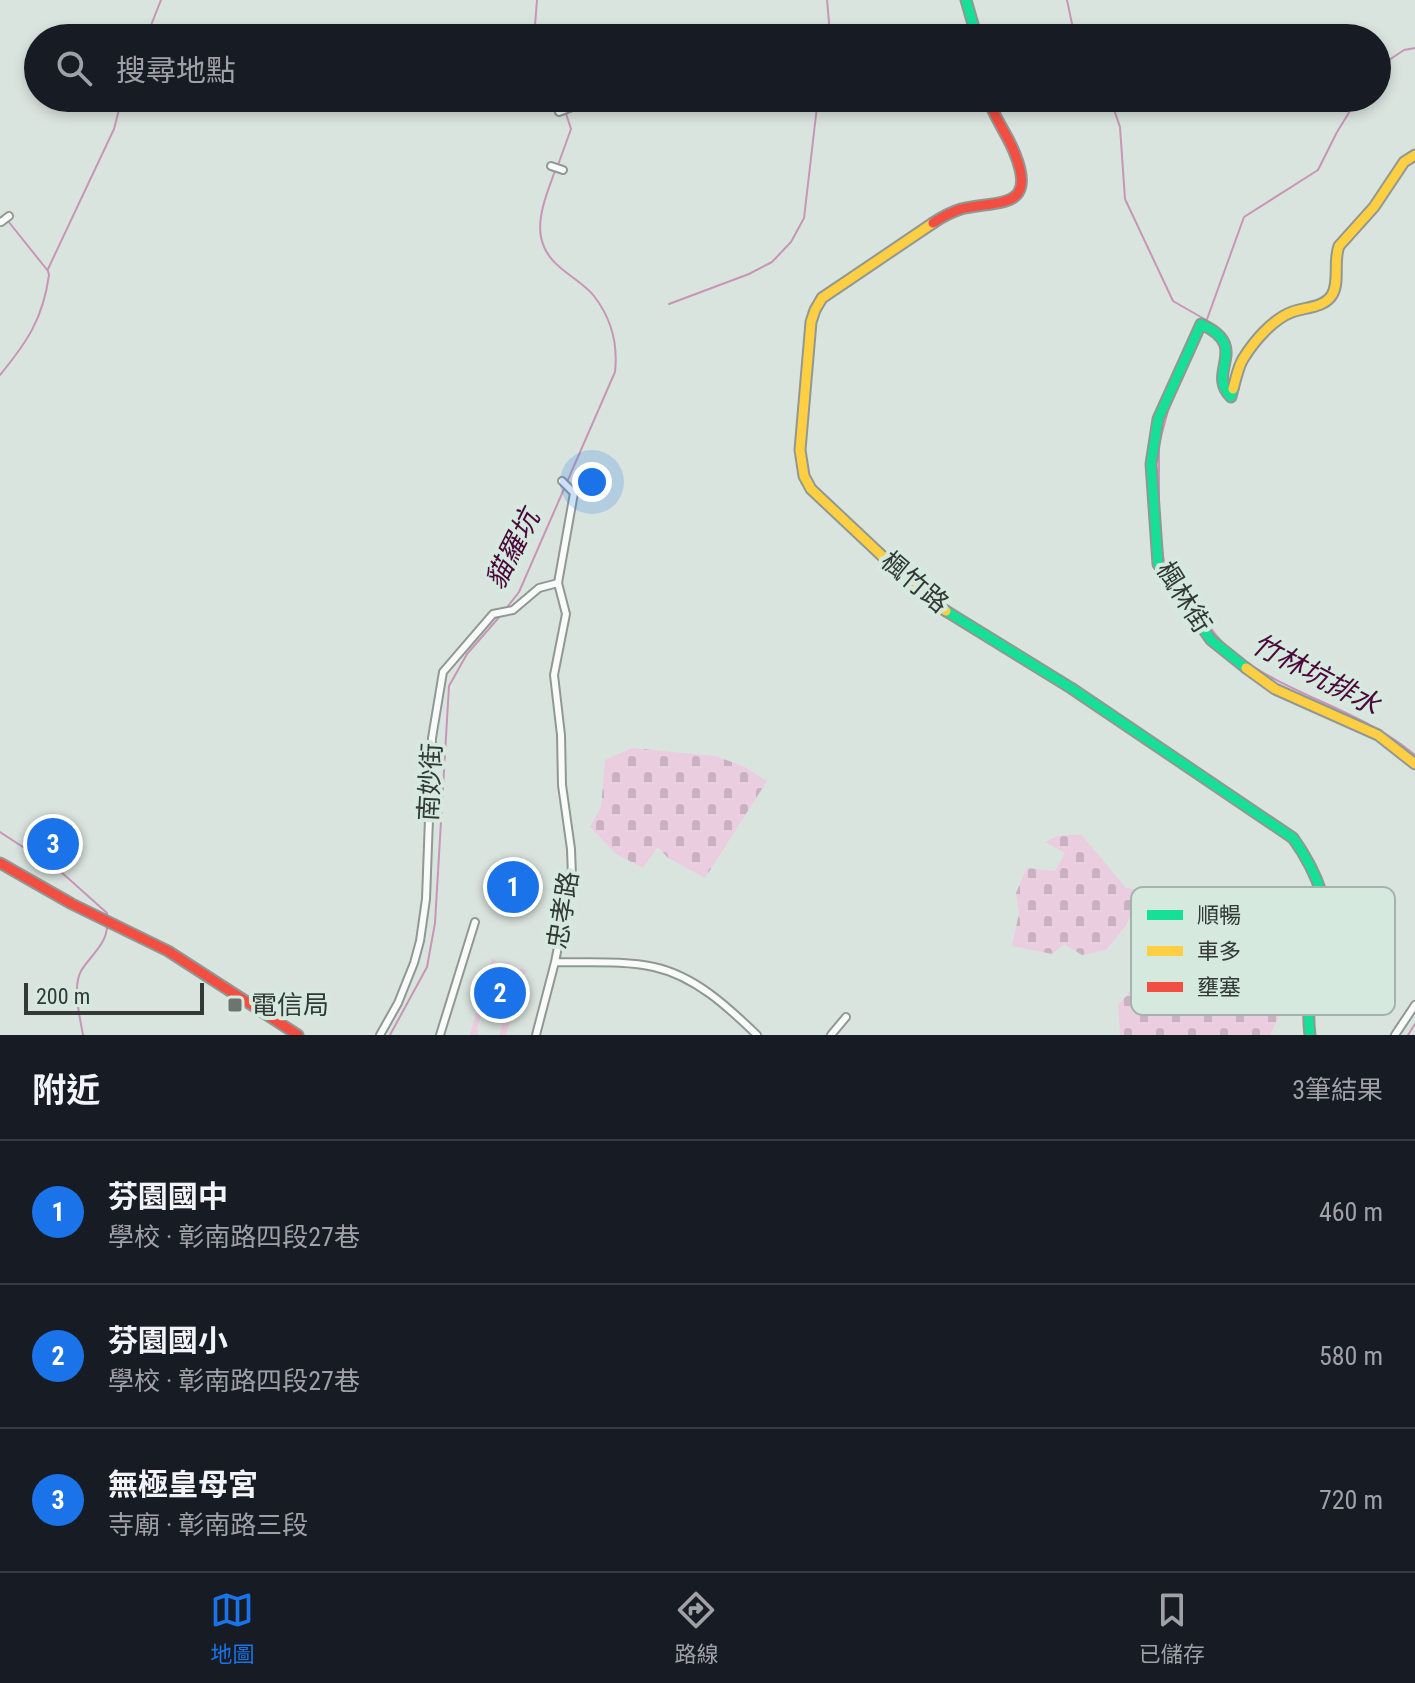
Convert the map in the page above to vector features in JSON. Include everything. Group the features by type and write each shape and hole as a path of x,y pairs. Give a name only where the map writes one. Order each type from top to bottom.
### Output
{"street":[{"path":"966,0 973,24"},
{"name":"楓竹路","path":"993,112 1022,169 1020,189 1011,200 985,207 963,208 944,216 822,298 811,322 800,450 804,476 811,489 929,600 1071,688 1293,838 1314,870 1318,887"},
{"name":"楓林街","path":"1415,155 1404,162 1374,207 1339,246 1334,292 1329,299 1322,304 1291,312 1272,324 1242,360 1231,397 1222,387 1227,349 1225,341 1219,332 1201,324 1158,419 1151,464 1158,564 1211,640 1228,648 1275,689 1378,735 1415,764"},
{"path":"551,166 563,170"},
{"path":"1,222 9,216"},
{"path":"558,583 572,491 562,481"},
{"name":"忠孝路","path":"536,1035 572,877 554,675 566,614 558,583"},
{"name":"南妙街","path":"380,1035 398,1003 420,941 426,899 432,738 443,672 493,614 513,610 539,588 558,583"},
{"path":"0,863 72,904 168,951 298,1035"},
{"path":"440,1035 475,922"},
{"path":"555,962 644,966 671,973 692,982 720,1001 757,1035"},
{"path":"1395,1035 1415,1005"},
{"name":"楓竹路","path":"1309,1015 1310,1035"},
{"path":"831,1035 846,1017"}],"green space":[{"path":"632,748 715,756 743,766 767,781 705,878 668,858 658,847 643,868 616,854 590,827 601,807 605,760"},
{"path":"1081,834 1126,888 1131,889 1131,916 1106,950 1082,955 1064,944 1052,954 1012,946 1019,913 1016,893 1027,868 1055,871 1065,853 1045,842 1057,836"},
{"path":"492,958 496,960 495,965 508,962 519,971 521,968 526,970 506,1035 499,1035 516,984 512,973 502,969 492,977 477,1029 479,1035 470,1035"},
{"path":"1131,990 1131,1015 1280,1015 1270,1035 1120,1035 1118,1005"}],"waterway":[{"path":"152,24 161,0"},
{"name":"貓羅坑","path":"535,24 537,0"},
{"path":"827,0 829,24"},
{"name":"竹林坑排水","path":"1067,0 1072,24"},
{"path":"1391,59 1404,50 1415,48"},
{"path":"48,269 114,129 118,112"},
{"name":"貓羅坑","path":"558,165 571,129 566,112"},
{"path":"669,304 749,274 772,262 791,242 804,218 816,112"},
{"name":"竹林坑排水","path":"1115,112 1120,127 1125,199 1173,301 1206,320"},
{"path":"1206,322 1244,217 1318,170 1349,112"},
{"name":"貓羅坑","path":"505,610 519,592 615,372 614,342 605,313 594,296 556,264 544,248 540,229 542,212 555,171"},
{"path":"0,375 18,352 38,317 49,275 8,221"},
{"name":"竹林坑排水","path":"1159,521 1159,444 1169,407 1201,335"},
{"name":"竹林坑排水","path":"1161,543 1164,562 1208,624 1236,655 1280,682 1373,727 1415,755"},
{"name":"貓羅坑","path":"390,1035 427,967 435,923 449,686 467,654 501,615"},
{"path":"0,832 60,871 107,913 107,917"},
{"path":"83,1035 78,978 101,945 107,927"},
{"name":"竹林坑排水","path":"1408,1035 1415,1024"}],"traffic: fast":[{"path":"966,0 973,24"},
{"path":"1233,389 1231,397 1224,388 1224,342 1201,324 1158,419 1151,464 1158,564 1211,640 1246,668"},
{"path":"946,611 1071,688 1293,838 1319,887"},
{"path":"1309,1015 1310,1035"}],"traffic: slow":[{"path":"1233,389 1241,362 1264,331 1285,315 1329,299 1336,284 1339,246 1374,207 1404,162 1415,155"},
{"path":"933,223 822,298 811,322 800,450 804,476 811,489 929,600 946,611"},
{"path":"1246,668 1275,689 1378,735 1415,764"}],"traffic: jam":[{"path":"933,223 961,209 1000,203 1017,194 1021,172 994,112"},
{"path":"0,863 72,904 168,951 298,1035"}],"place":[{"name":"無極皇母宮","path":"53,844"},
{"name":"芬園國中","path":"513,887"},
{"name":"芬園國小","path":"500,993"},
{"name":"電信局","path":"235,1005"}]}
